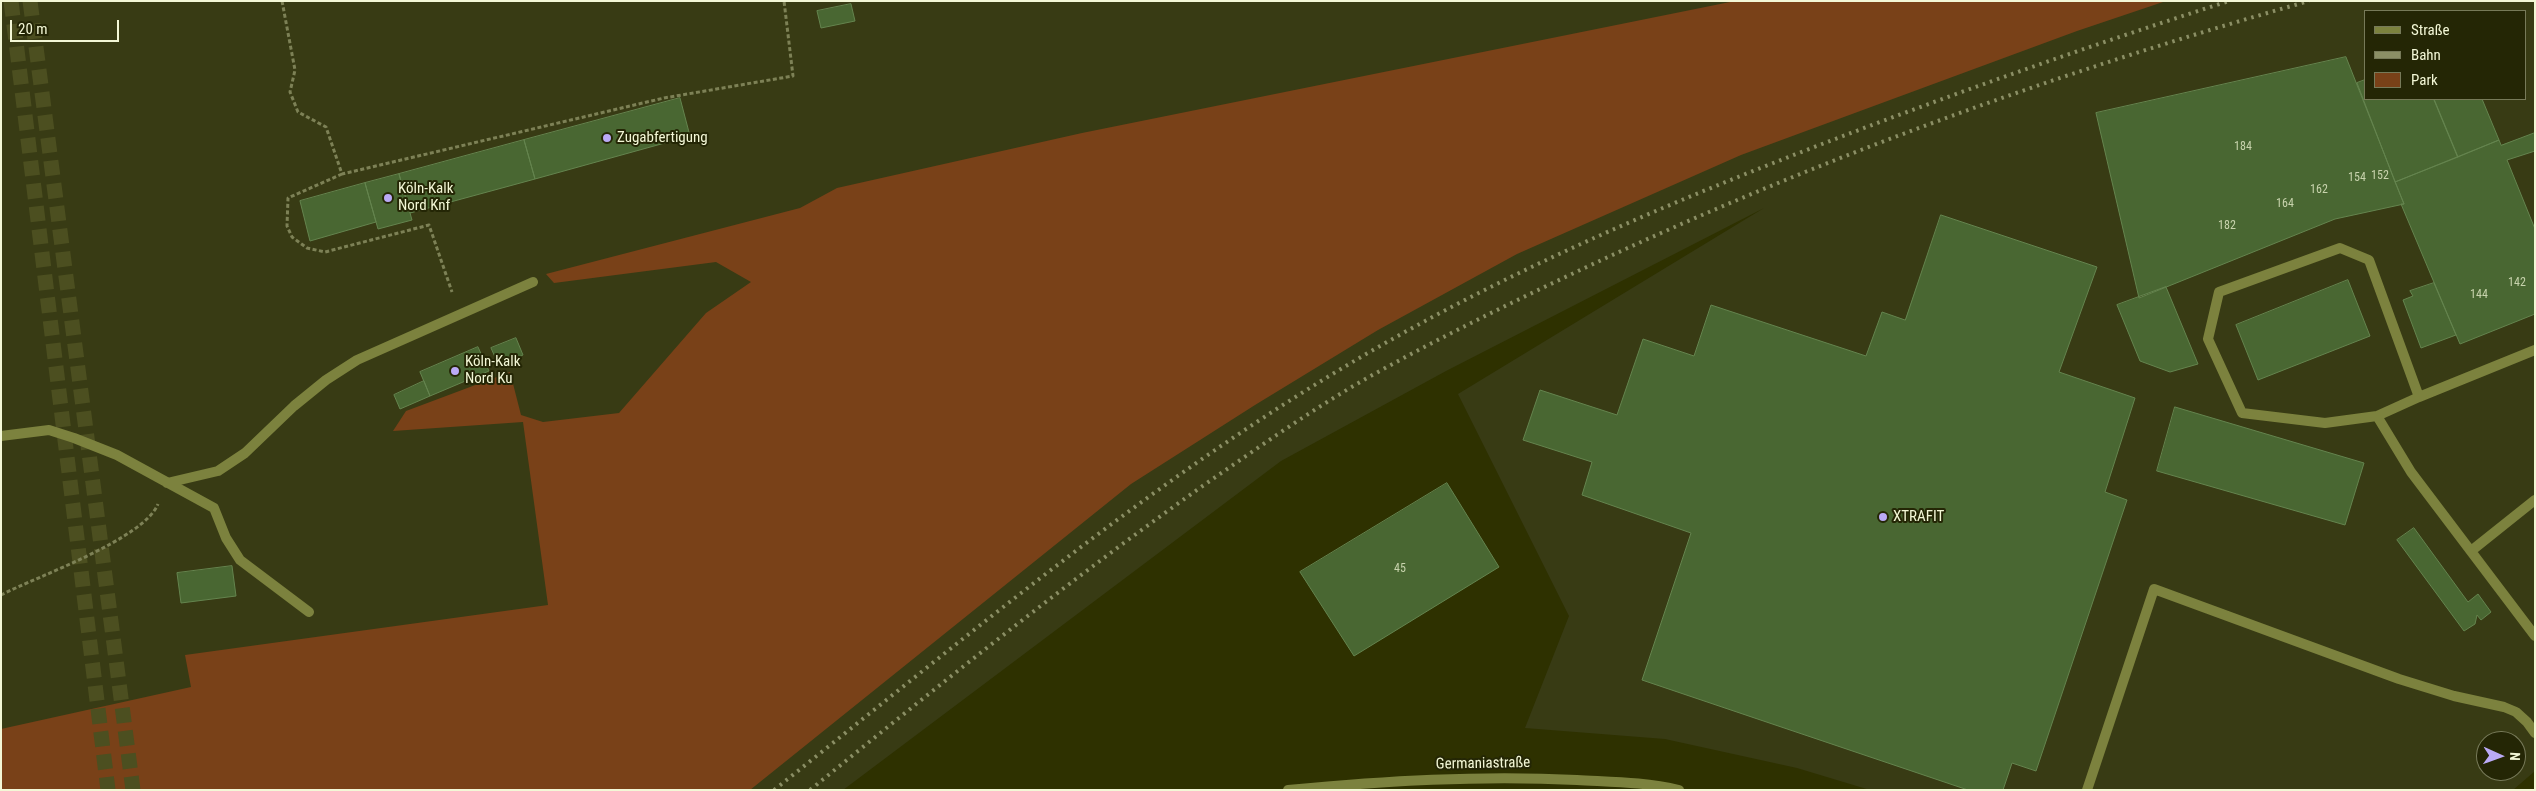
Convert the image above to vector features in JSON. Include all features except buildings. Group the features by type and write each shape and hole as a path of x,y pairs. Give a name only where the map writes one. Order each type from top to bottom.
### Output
{"street":[{"path":"2419,397 2369,260 2340,248 2219,292 2208,339 2242,413 2325,423 2377,416 2535,350"},
{"path":"166,483 218,471 246,453 294,406 326,380 357,360 533,282"},
{"path":"2377,416 2411,472 2535,636"},
{"path":"1,436 49,430 117,455 214,508 226,538 240,560 309,612"},
{"path":"2471,551 2535,500"},
{"path":"2087,790 2154,589 2399,679 2454,696 2504,707 2516,712 2528,722 2535,733"},
{"name":"Germaniastraße","path":"1288,790 1392,781 1527,778 1653,784 1679,790"}],"path":[{"path":"282,1 295,70 290,92 298,112 326,127 342,174"},
{"path":"460,314 429,225 325,252 307,248 292,237 287,226 288,198 342,174 664,98 793,76 784,1"},
{"path":"1,595 126,537 155,513 166,483"}],"shaded area":[{"path":"1,1 2535,1 2535,771 2526,779 2526,731 2476,731 2476,781 2523,781 2513,790 1870,790 1797,768 1665,739 1525,728 1569,616 1458,394 1764,208 1446,371 1281,461 843,790 1,790"}],"green space":[{"path":"1735,1 2166,1 2077,31 1741,155 1517,254 1378,330 1131,484 750,790 1,790 1,729 191,687 185,655 548,605 523,422 393,431 406,411 510,372 521,415 543,422 619,413 706,313 751,282 716,262 554,283 546,274 800,208 837,188 1082,133"}],"tunnel":[{"path":"11,1 108,790"},
{"path":"30,1 133,790"}],"railway":[{"path":"774,790 988,619 1133,508 1207,455 1283,405 1412,328 1569,249 1731,180 1951,96 2229,1"},
{"path":"810,790 1004,634 1153,521 1306,415 1420,349 1524,297 1665,231 1845,156 2029,89 2215,28 2309,1"}],"place":[{"name":"Zugabfertigung","path":"607,138"},
{"name":"Köln-Kalk Nord Knf","path":"388,198"},
{"name":"Köln-Kalk Nord Ku","path":"455,371"},
{"name":"XTRAFIT","path":"1883,517"}]}
